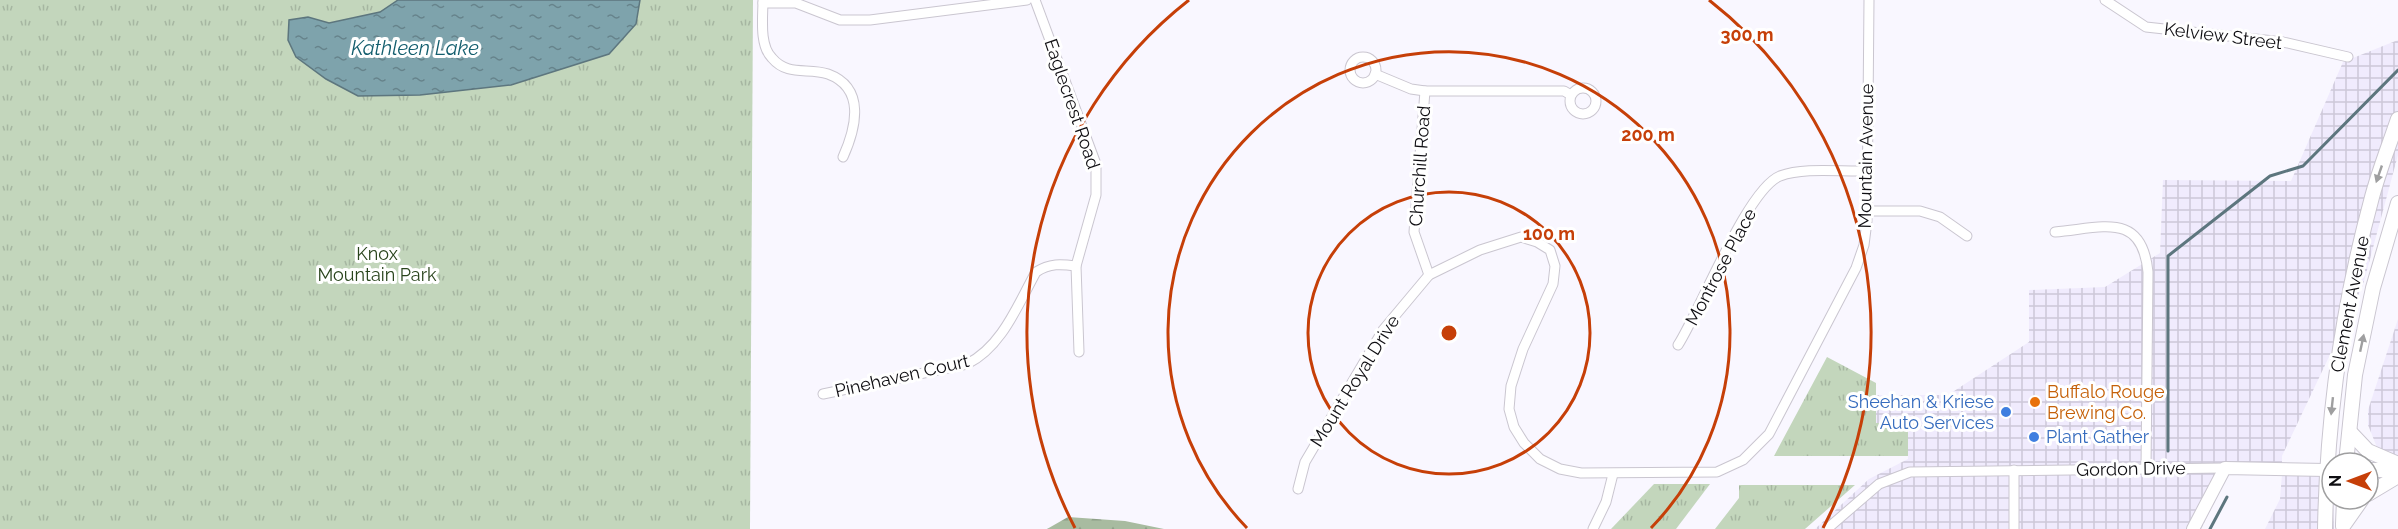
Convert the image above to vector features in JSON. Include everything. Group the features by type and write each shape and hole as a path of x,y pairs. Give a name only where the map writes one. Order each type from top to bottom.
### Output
{"main road":[{"name":"Clement Avenue","path":"2330,451 2338,350 2371,200 2398,119"},
{"name":"Clement Avenue","path":"2348,451 2355,375 2373,288 2398,203"},
{"path":"2350,432 2368,451 2398,464"},
{"path":"2380,470 2398,470"},
{"path":"2380,487 2398,476"},
{"name":"Clement Avenue","path":"2325,529 2326,511"},
{"path":"2343,527 2344,511"},
{"path":"2343,527 2354,511"}],"street":[{"path":"843,156 853,136 857,112 851,92 842,81 827,73 794,72 772,58 766,49 763,1 796,3 840,20 870,20 1027,0"},
{"name":"Eaglecrest Road","path":"1035,0 1096,164 1096,195 1077,266 1079,352"},
{"name":"Mountain Avenue","path":"1769,434 1856,268 1864,245 1867,212 1869,0"},
{"name":"Kelview Street","path":"2105,0 2145,27 2283,42 2348,57"},
{"path":"1375,74 1425,91 1564,91 1571,95"},
{"name":"Churchill Road","path":"1425,91 1414,232 1429,275"},
{"name":"Montrose Place","path":"1678,345 1691,324 1744,216 1764,189 1778,177 1801,172 1867,171"},
{"path":"1867,212 1920,212 1940,217 1967,236"},
{"path":"2055,232 2121,228 2136,235 2144,248 2148,272 2146,468"},
{"name":"Mount Royal Drive","path":"1298,489 1305,462 1383,330 1429,275 1480,250 1521,237 1537,242 1550,250 1556,266 1553,284 1523,349 1511,386 1509,409 1514,427 1524,443 1540,459 1560,469 1613,474 1717,472 1743,460 1769,434"},
{"name":"Pinehaven Court","path":"823,394 968,364 993,346 1036,272 1058,264 1077,266"},
{"name":"Gordon Drive","path":"1827,529 1880,484 1899,475 1929,471 2146,468 2320,470"},
{"path":"2193,529 2225,468"},
{"path":"2014,470 2014,529"},
{"path":"1593,529 1606,502 1613,474"}],"shaded area":[{"path":"2398,40 2398,155 2363,285 2282,456 2282,473 2320,474 2320,511 2333,511 2334,529 2265,529 2280,499 2282,474 2229,474 2201,529 1815,529 1869,479 1908,459 1908,424 1876,424 1876,395 1948,395 2029,342 2029,290 2105,287 2160,253 2163,180 2291,181 2343,62"},
{"path":"2398,319 2398,470 2386,470 2368,425 2368,410"}],"green space":[{"name":"Knox Mountain Park","path":"0,0 753,0 750,529 0,529"},
{"path":"1827,357 1876,383 1876,423 1908,424 1908,456 1774,456"},
{"path":"1654,484 1710,484 1676,529 1611,529"},
{"path":"1739,485 1855,485 1805,529 1715,529 1739,498"},
{"path":"1068,517 1125,521 1164,529 1047,529"}],"water":[{"name":"Kathleen Lake","path":"398,0 640,0 636,24 609,54 511,85 420,95 358,96 326,79 296,57 288,40 289,20 308,17 329,23 380,12"}],"waterway":[{"path":"2168,451 2168,256 2270,176 2303,166 2398,70"},
{"path":"2210,529 2227,497"}],"place":[{"name":"Buffalo Rouge Brewing Co.","path":"2035,402"},
{"name":"Sheehan & Kriese Auto Services","path":"2006,412"},
{"name":"Plant Gather","path":"2034,437"}]}
